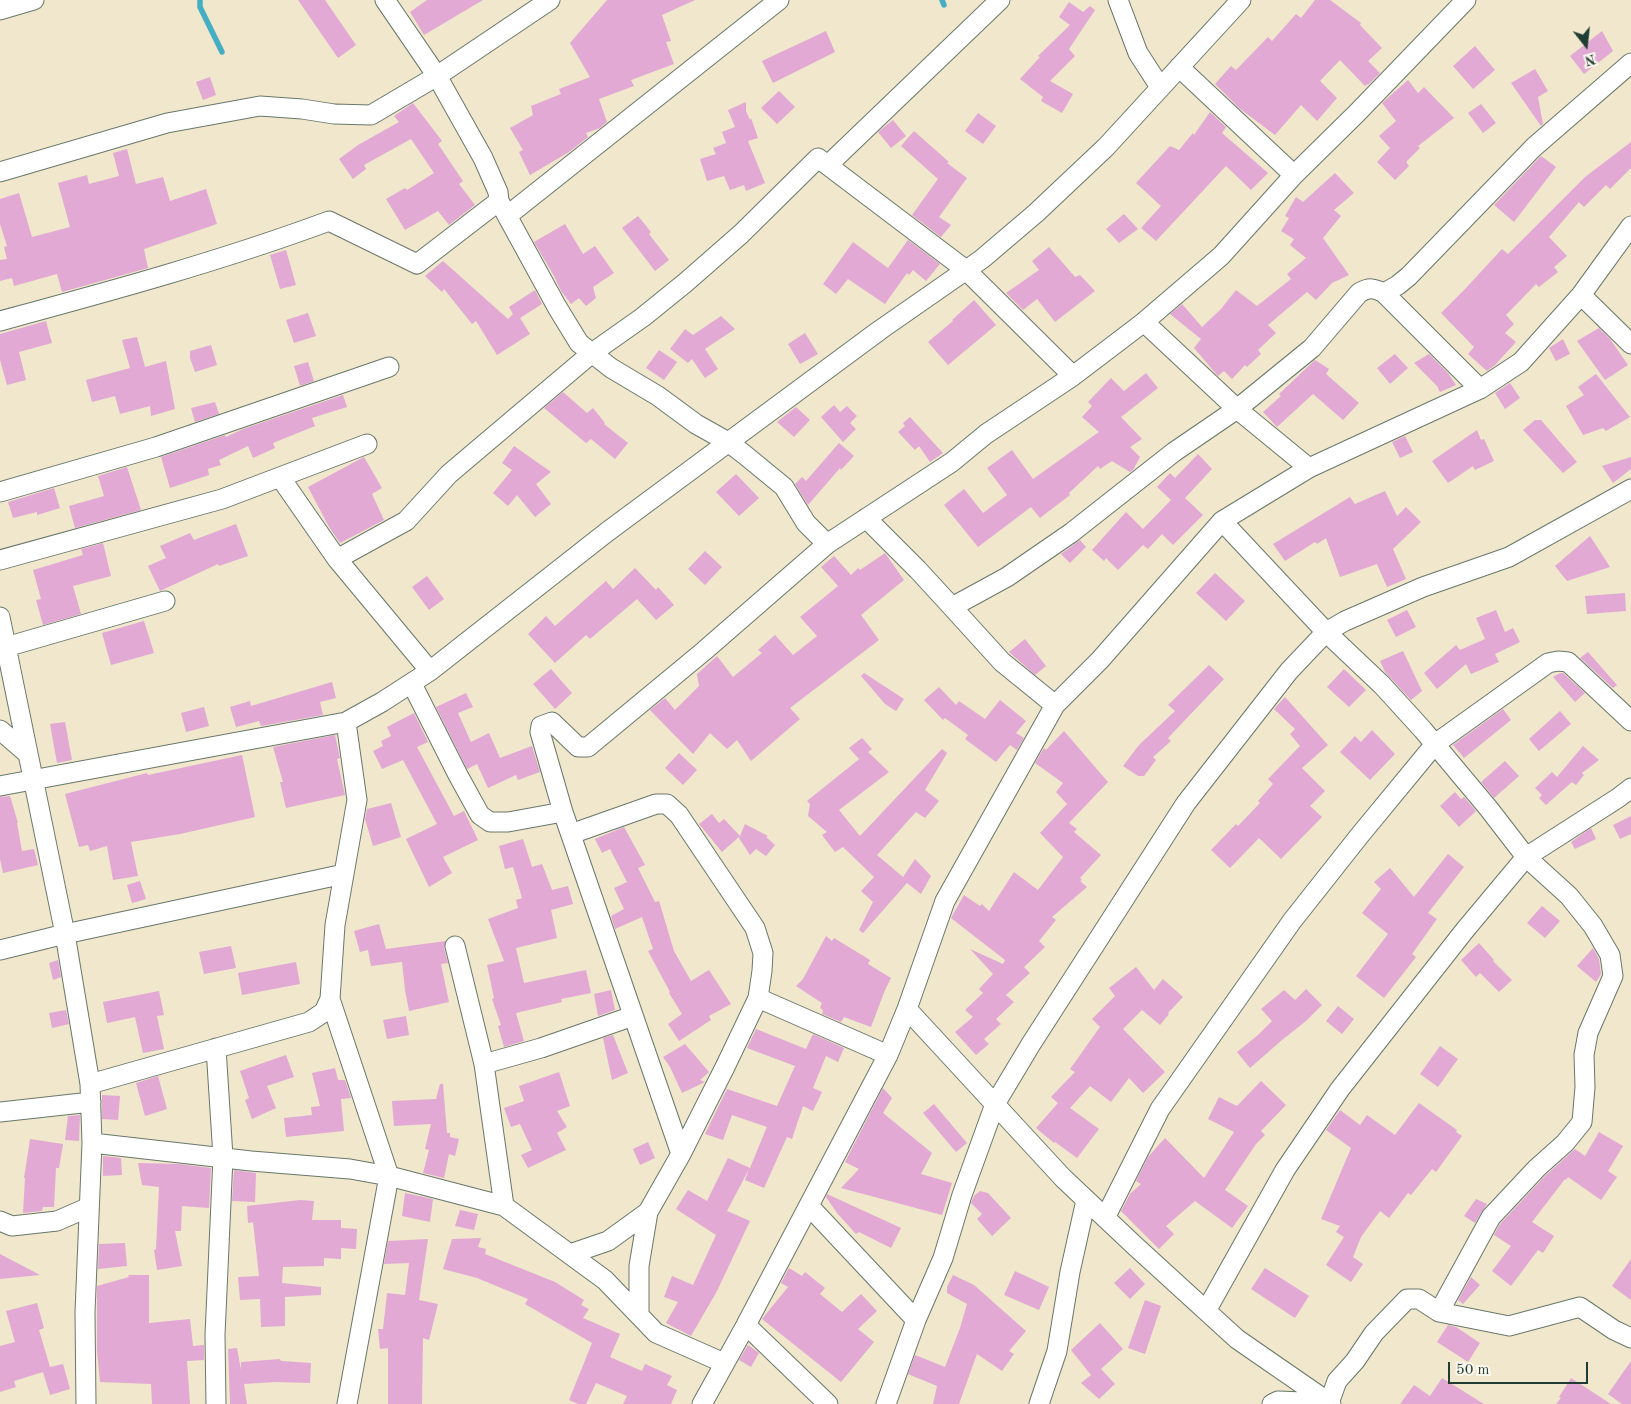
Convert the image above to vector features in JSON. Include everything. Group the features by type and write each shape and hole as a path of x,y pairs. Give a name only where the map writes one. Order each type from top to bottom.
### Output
{"street":[{"path":"0,10 34,0"},
{"path":"385,0 437,76 483,158 498,192 503,209 556,307 579,343 611,368 658,396 696,424 728,442 784,488 806,523 827,544"},
{"path":"0,172 167,123 260,106 371,116 437,76 550,0"},
{"path":"0,321 145,281 253,248 329,221 417,264 503,209 779,0"},
{"path":"828,165 1000,0"},
{"path":"1118,0 1138,53 1160,87"},
{"path":"0,786 346,722 412,684 606,532 880,330 982,259 1036,214 1106,147 1241,0"},
{"path":"682,1154 563,812 540,732 541,726 552,722 578,747 588,747 704,651 827,544 952,462 986,434 1073,376 1144,322 1220,256 1294,175 1358,113 1466,0"},
{"path":"1384,293 1409,276 1534,147 1631,63"},
{"path":"1179,67 1294,175"},
{"path":"337,559 406,521 449,474 592,353 685,284 741,234 818,158 966,270 1073,376"},
{"path":"702,1404 746,1325 888,1054 907,1009 944,901 1055,705 1100,660 1222,520 1309,468 1480,389 1521,362 1580,295 1631,226"},
{"path":"952,607 1007,577 1072,533 1174,452 1238,409 1312,348 1359,293 1366,288 1374,288 1384,293 1480,389"},
{"path":"1580,295 1631,344"},
{"path":"1144,322 1238,409 1309,468"},
{"path":"0,492 156,447 390,367"},
{"path":"0,560 222,500 367,444"},
{"path":"280,477 337,559 430,671"},
{"path":"886,1404 916,1320 943,1258 962,1194 995,1104 1031,1044 1186,803 1289,671 1326,632 1345,621 1423,587 1509,557 1631,489"},
{"path":"866,518 918,570 1002,662 1055,705"},
{"path":"1222,520 1326,632 1382,685 1435,744 1490,809 1526,857 1569,896 1593,926 1610,955 1613,976 1588,1034 1584,1055 1585,1087 1582,1122 1565,1143 1537,1168 1491,1217 1439,1312"},
{"path":"6,648 165,602"},
{"path":"0,617 65,934 91,1093 92,1143 85,1312 86,1404"},
{"path":"1106,1218 1160,1110 1292,921 1435,744 1548,663 1558,661 1568,662 1631,721"},
{"path":"412,684 480,815 490,822 508,822 563,812"},
{"path":"0,1112 91,1093 216,1048 309,1022 324,1012 330,999 335,924 357,800 346,722"},
{"path":"0,730 28,754"},
{"path":"1206,1311 1285,1170 1340,1088 1465,930 1526,857 1631,788"},
{"path":"571,834 656,804 667,804 679,815 755,928 763,953 758,998 682,1154 648,1212 639,1266 639,1314"},
{"path":"0,950 65,934 344,874"},
{"path":"456,946 484,1064 504,1206"},
{"path":"758,998 888,1054"},
{"path":"330,999 389,1176 347,1404"},
{"path":"907,1009 1063,1178 1086,1200 1237,1339 1330,1404"},
{"path":"484,1064 541,1048 633,1016"},
{"path":"216,1048 224,1157 215,1334 216,1404"},
{"path":"92,1143 350,1169 389,1176 504,1206 606,1280 656,1333 724,1363"},
{"path":"1039,1404 1058,1351 1070,1272 1086,1200"},
{"path":"809,1206 916,1320"},
{"path":"0,1221 12,1226 58,1221 89,1207"},
{"path":"570,1254 608,1241 648,1212"},
{"path":"1330,1404 1337,1381 1355,1361 1374,1333 1407,1299 1419,1299 1439,1312 1509,1326 1580,1307 1614,1330 1631,1338"},
{"path":"746,1325 828,1404"},
{"path":"1272,1404 1278,1400 1330,1404"}],"building":[{"path":"298,0 325,0 356,45 338,58"},
{"path":"427,0 483,0 424,35 410,12"},
{"path":"607,0 695,0 662,15 671,41 666,42 674,64 631,80 634,86 599,99 607,122 600,128 586,133 588,137 569,152 530,175 519,152 523,150 510,128 533,115 531,106 561,94 559,89 590,77 570,43"},
{"path":"1315,0 1330,0 1361,23 1360,25 1382,48 1368,61 1380,73 1365,86 1340,60 1320,81 1337,98 1317,121 1301,105 1275,135 1239,108 1215,84 1231,66 1236,70 1268,37 1272,41 1296,14 1301,18"},
{"path":"1069,2 1083,12 1090,6 1095,10 1069,49 1075,56 1050,81 1073,94 1062,113 1041,101 1043,97 1020,79 1040,57 1038,56 1070,25 1059,17"},
{"path":"826,31 835,52 773,83 762,61"},
{"path":"1602,31 1613,51 1584,74 1570,56"},
{"path":"1475,46 1495,70 1473,89 1453,66"},
{"path":"1535,69 1548,91 1538,97 1543,124 1541,126 1511,83"},
{"path":"210,77 216,95 203,100 196,82"},
{"path":"1408,80 1418,93 1424,87 1454,118 1418,146 1420,148 1406,162 1409,166 1395,180 1377,162 1390,148 1379,136 1396,121 1382,103"},
{"path":"779,91 795,107 777,124 761,108"},
{"path":"746,102 746,111 750,120 751,118 758,138 748,141 765,183 746,191 744,185 730,190 724,176 707,181 700,159 716,154 713,148 726,143 722,132 735,127 728,110"},
{"path":"413,103 442,141 438,144 463,181 459,184 475,205 449,225 438,211 405,230 386,199 405,188 407,190 434,173 411,139 364,165 366,169 353,179 339,159 358,145 399,122 394,116"},
{"path":"1481,104 1496,123 1483,133 1468,113"},
{"path":"1210,112 1226,127 1222,133 1268,173 1251,190 1226,166 1156,241 1141,228 1161,206 1136,183 1170,146 1179,150 1193,133 1194,135"},
{"path":"978,113 996,126 983,144 965,131"},
{"path":"893,120 906,136 891,148 878,132"},
{"path":"914,131 949,162 947,163 967,178 939,217 951,225 941,237 912,215 938,179 901,146"},
{"path":"1631,142 1631,168 1610,189 1606,185 1584,207 1579,202 1549,237 1567,256 1554,267 1558,272 1539,287 1536,284 1506,315 1514,324 1505,333 1516,342 1487,371 1468,354 1474,347 1441,313 1502,249 1508,254 1585,177"},
{"path":"127,149 136,184 163,177 170,201 206,189 217,224 144,249 148,268 62,292 57,274 14,286 12,278 0,281 0,260 7,259 4,247 7,246 0,224 0,199 19,193 32,237 70,227 58,183 87,175 89,184 119,176 113,153"},
{"path":"1541,156 1556,167 1514,222 1494,205"},
{"path":"1335,173 1354,193 1334,210 1341,216 1323,238 1349,275 1332,283 1316,300 1307,292 1268,325 1276,333 1258,350 1261,354 1247,367 1245,365 1232,379 1224,371 1218,376 1194,348 1201,339 1170,314 1182,304 1202,327 1221,309 1236,290 1257,306 1291,279 1287,274 1306,258 1290,245 1294,239 1281,231 1289,218 1285,216 1296,197 1303,202"},
{"path":"1124,214 1138,229 1119,243 1106,229"},
{"path":"638,216 669,260 655,271 622,228"},
{"path":"565,224 583,254 595,246 614,273 593,287 596,298 586,306 579,298 571,304 561,291 534,242"},
{"path":"908,240 940,264 926,281 913,270 909,275 907,273 885,304 848,279 836,294 823,284 853,242 888,268"},
{"path":"1049,247 1075,277 1080,275 1095,291 1055,322 1037,299 1023,310 1006,293 1039,270 1032,261"},
{"path":"286,250 296,285 280,289 270,255"},
{"path":"443,261 508,319 513,314 509,307 535,290 542,304 520,318 530,334 497,355 476,321 472,324 444,289 442,292 425,276"},
{"path":"974,300 996,325 948,365 928,342"},
{"path":"308,313 316,336 294,343 286,320"},
{"path":"721,316 735,329 705,349 718,369 705,378 692,359 688,363 670,349 685,329 693,335"},
{"path":"46,321 52,343 19,352 26,380 7,385 0,360 0,334"},
{"path":"1599,328 1610,339 1628,365 1605,380 1577,341"},
{"path":"805,333 818,354 800,364 788,344"},
{"path":"137,337 145,367 166,361 175,409 151,416 150,406 120,414 115,396 92,402 86,380 130,368 122,340"},
{"path":"1563,339 1570,354 1556,361 1549,348"},
{"path":"211,345 217,365 195,372 190,358 190,351"},
{"path":"659,350 677,362 664,380 646,368"},
{"path":"1395,354 1408,368 1390,384 1377,368"},
{"path":"1429,354 1448,373 1456,385 1440,392 1437,386 1414,363"},
{"path":"1315,360 1329,369 1326,374 1359,403 1343,420 1313,394 1277,427 1263,412"},
{"path":"308,362 314,381 300,386 294,366"},
{"path":"1146,373 1158,388 1121,417 1142,439 1130,447 1140,457 1133,470 1130,472 1112,461 1100,469 1098,466 1069,493 1070,495 1040,518 1031,507 978,547 944,505 964,489 983,513 1007,495 987,468 1012,450 1033,479 1099,432 1082,417 1092,406 1088,402 1111,378 1124,391"},
{"path":"1596,374 1630,417 1606,431 1603,428 1583,435 1566,406 1584,395 1578,387"},
{"path":"1510,383 1520,398 1505,409 1495,393"},
{"path":"563,392 587,413 593,408 604,424 628,443 615,459 591,439 586,443 544,408"},
{"path":"343,395 347,407 312,418 315,426 273,443 275,448 253,458 248,446 219,460 221,465 208,469 209,475 170,488 161,457 225,435 226,437 243,429"},
{"path":"215,402 219,414 195,422 191,408"},
{"path":"834,405 840,412 847,406 857,416 850,423 856,429 843,442 821,417"},
{"path":"796,407 810,420 794,437 777,422"},
{"path":"910,417 943,453 930,462 919,446 915,450 898,432 905,426 903,423"},
{"path":"1535,420 1541,420 1577,462 1563,473 1523,430"},
{"path":"1477,430 1481,440 1484,439 1494,461 1475,470 1473,466 1448,483 1432,461"},
{"path":"1405,436 1413,452 1400,458 1392,442"},
{"path":"839,443 854,456 841,470 840,468 808,505 795,484 802,477 806,481"},
{"path":"514,446 551,472 536,484 551,504 535,517 517,495 508,506 493,493 512,470 502,463"},
{"path":"1198,454 1212,469 1185,498 1203,515 1173,545 1162,534 1148,549 1143,545 1118,570 1106,558 1104,561 1092,550 1126,512 1143,529 1171,500 1157,487 1170,473 1175,478"},
{"path":"364,457 382,488 372,494 384,520 340,543 329,527 308,487"},
{"path":"1631,457 1631,469 1613,483 1602,466"},
{"path":"127,467 141,510 75,528 69,506 104,496 98,476"},
{"path":"736,474 759,498 739,516 716,492"},
{"path":"54,488 60,508 37,515 37,512 13,518 8,502"},
{"path":"1385,491 1397,516 1406,507 1421,522 1393,549 1406,579 1387,587 1377,564 1340,577 1326,538 1317,544 1315,542 1285,561 1273,544 1350,497 1355,504"},
{"path":"236,524 248,556 219,566 218,564 160,591 148,566 166,558 160,546 190,533 194,540"},
{"path":"1590,536 1610,567 1567,581 1555,566"},
{"path":"1080,540 1086,547 1070,563 1061,554"},
{"path":"103,543 111,576 73,586 81,614 43,625 36,600 41,599 33,570 83,555 81,549"},
{"path":"705,551 722,567 705,585 688,569"},
{"path":"885,553 904,580 861,615 879,640 790,708 800,719 751,761 737,740 727,749 710,733 693,754 650,710 665,698 675,710 699,686 697,674 717,656 733,677 762,653 758,650 775,635 793,655 817,636 800,617 838,586 821,567 834,556 851,575 858,568 860,570"},
{"path":"635,568 656,590 658,587 674,605 656,620 637,599 590,639 586,635 555,663 528,634 546,616 555,626 606,581 613,589"},
{"path":"1215,573 1245,601 1226,621 1196,593"},
{"path":"427,576 444,599 429,610 412,587"},
{"path":"1625,593 1626,611 1587,614 1585,596"},
{"path":"1407,610 1416,627 1396,637 1387,620"},
{"path":"1496,610 1505,632 1513,628 1520,642 1495,654 1499,662 1471,674 1466,664 1437,689 1424,673 1456,645 1460,650 1485,639 1476,618"},
{"path":"144,621 154,653 111,665 102,633"},
{"path":"1025,639 1046,666 1035,675 1009,652"},
{"path":"1403,651 1422,691 1411,700 1385,672 1380,661"},
{"path":"1588,652 1617,685 1613,688 1580,658"},
{"path":"1209,665 1224,679 1168,738 1171,741 1153,757 1156,760 1144,776 1138,776 1123,766 1139,745 1175,711 1168,705"},
{"path":"551,669 572,693 555,709 533,684"},
{"path":"1344,669 1366,690 1349,707 1327,687"},
{"path":"864,673 904,699 896,711 885,704 861,676"},
{"path":"1563,673 1585,693 1575,702 1553,677"},
{"path":"332,682 336,698 320,702 323,715 261,726 259,721 236,727 230,707 250,701 251,706"},
{"path":"939,687 956,705 959,701 985,719 1000,700 1026,721 1016,733 1024,738 1017,750 1010,745 996,762 965,739 968,735 945,718 943,720 924,700"},
{"path":"466,693 473,707 458,713 471,742 489,733 500,758 532,746 540,772 518,780 516,775 488,788 477,764 467,769 436,707"},
{"path":"1285,697 1328,745 1302,768 1325,791 1310,806 1322,817 1281,859 1259,838 1230,868 1211,850 1260,803 1258,801 1273,784 1268,779 1300,746 1290,734 1295,729 1274,709"},
{"path":"204,707 209,726 186,732 181,713"},
{"path":"1503,709 1511,720 1464,758 1453,745"},
{"path":"1560,711 1571,724 1539,751 1529,739"},
{"path":"414,713 428,742 417,747 454,816 464,811 478,840 443,857 452,873 429,887 406,839 437,824 403,760 382,769 373,751 383,746 381,741 391,736 387,727"},
{"path":"65,722 72,760 57,763 50,724"},
{"path":"1372,730 1395,754 1370,780 1340,752 1355,736 1361,742"},
{"path":"1064,731 1108,782 1069,823 1077,829 1074,832 1101,855 1080,878 1082,880 1080,881 1087,887 1052,917 1056,920 1039,941 1045,947 1024,967 1030,973 1006,995 1014,1002 996,1019 1001,1024 984,1039 989,1044 976,1055 955,1032 973,1017 965,1010 983,993 979,989 993,974 970,949 1003,964 1005,960 951,918 964,895 980,906 982,904 989,911 1014,872 1038,890 1063,857 1040,833 1067,804 1056,792 1063,783 1035,763 1044,748 1046,750"},
{"path":"335,735 340,758 337,759 345,795 286,808 280,782 283,782 273,747"},
{"path":"862,738 872,749 859,759 849,748"},
{"path":"1583,746 1599,760 1582,773 1584,775 1576,785 1572,782 1546,805 1539,798 1542,795 1535,788 1552,772 1557,777"},
{"path":"942,749 947,753 925,790 939,801 925,818 916,812 877,855 903,877 915,859 931,876 921,894 907,883 863,933 859,930 873,902 861,891 874,877 843,847 835,852 822,835 827,832 808,816 810,804 807,801 868,752 889,772 839,810 860,836"},
{"path":"679,753 697,770 683,785 665,768"},
{"path":"242,755 255,817 180,834 131,842 138,876 113,880 107,846 90,851 88,845 79,847 65,794 147,773 148,775"},
{"path":"1505,761 1519,776 1494,798 1481,782"},
{"path":"1455,792 1461,799 1464,797 1476,811 1459,827 1440,806"},
{"path":"10,796 18,823 22,851 34,849 38,865 3,873 0,859 0,797"},
{"path":"391,803 401,837 373,846 365,819 367,809"},
{"path":"712,814 719,823 724,819 740,836 722,852 699,824"},
{"path":"1631,816 1631,834 1620,839 1613,825"},
{"path":"745,824 768,836 766,837 775,845 766,856 756,849 750,855 739,838"},
{"path":"624,827 645,865 638,868 655,902 659,901 674,951 691,981 709,970 731,1004 709,1016 711,1020 679,1041 668,1024 682,1014 648,951 653,949 642,917 615,929 611,916 624,909 614,888 627,882 610,849 602,853 595,839"},
{"path":"1591,828 1596,839 1575,849 1571,842"},
{"path":"523,839 532,867 542,864 552,890 568,886 573,904 551,910 557,938 516,948 524,983 586,970 591,993 561,999 562,1002 516,1013 524,1041 504,1047 498,1026 501,1025 492,999 494,998 487,965 504,961 488,919 518,908 516,900 522,898 513,867 505,869 499,846"},
{"path":"1448,854 1464,867 1428,913 1437,919 1412,954 1416,957 1384,998 1356,976 1388,934 1362,913 1381,889 1374,882 1390,868 1414,897"},
{"path":"140,881 146,899 132,903 127,885"},
{"path":"1542,906 1560,921 1545,938 1527,923"},
{"path":"379,924 386,949 446,941 444,948 448,963 441,964 449,1002 409,1011 402,962 371,966 368,950 360,952 354,931"},
{"path":"826,936 832,941 834,938 870,960 868,964 891,978 871,1027 844,1017 841,1022 822,1014 823,1010 820,1008 822,1003 796,986 803,979"},
{"path":"1479,943 1493,961 1512,980 1499,992 1480,973 1476,977 1461,960"},
{"path":"231,946 236,968 204,974 199,952"},
{"path":"1593,948 1599,959 1601,974 1596,982 1577,966"},
{"path":"58,960 61,977 53,980 49,963"},
{"path":"296,962 300,984 242,995 238,973"},
{"path":"1136,967 1154,990 1163,979 1183,997 1160,1025 1142,1010 1123,1029 1165,1072 1143,1093 1129,1078 1111,1102 1090,1086 1070,1108 1099,1129 1077,1158 1036,1128 1058,1103 1051,1097 1075,1072 1070,1069 1100,1027 1092,1019 1115,996 1109,988"},
{"path":"1306,989 1322,1005 1306,1021 1250,1068 1237,1052 1272,1021 1261,1009 1284,990 1295,1000"},
{"path":"611,990 615,1010 598,1016 594,994"},
{"path":"159,991 164,1015 157,1016 164,1049 143,1053 135,1017 107,1023 103,1002"},
{"path":"1338,1006 1354,1019 1342,1034 1326,1021"},
{"path":"66,1010 69,1024 52,1028 49,1013"},
{"path":"406,1016 409,1035 387,1039 383,1020"},
{"path":"756,1029 806,1049 813,1034 844,1048 838,1062 826,1056 813,1088 822,1092 813,1111 803,1106 792,1139 787,1137 764,1188 745,1180 749,1169 727,1211 750,1221 717,1291 691,1336 666,1323 678,1302 664,1297 672,1276 693,1285 716,1235 676,1209 688,1190 707,1201 728,1158 750,1168 767,1127 732,1115 723,1140 705,1134 727,1089 777,1106 795,1066 747,1048"},
{"path":"613,1035 628,1073 612,1080 603,1038"},
{"path":"685,1044 709,1072 700,1080 705,1082 682,1093 670,1067 663,1057"},
{"path":"1440,1046 1458,1059 1438,1087 1420,1074"},
{"path":"286,1055 294,1077 267,1086 276,1108 252,1119 245,1100 249,1098 240,1071"},
{"path":"335,1068 338,1080 345,1080 351,1098 341,1099 344,1131 286,1137 284,1118 312,1115 311,1107 320,1106 312,1073"},
{"path":"559,1072 570,1106 557,1111 567,1127 557,1133 566,1150 528,1168 521,1155 532,1150 520,1124 511,1127 504,1108 524,1101 519,1086"},
{"path":"158,1076 167,1109 145,1116 136,1083"},
{"path":"1261,1081 1286,1105 1261,1131 1265,1135 1256,1144 1225,1190 1248,1206 1232,1228 1195,1201 1166,1226 1174,1234 1159,1249 1121,1211 1130,1194 1141,1184 1136,1181 1148,1157 1165,1138 1204,1178 1234,1132 1208,1119 1219,1097 1237,1106"},
{"path":"440,1084 443,1084 447,1133 450,1133 450,1137 459,1139 455,1156 449,1154 444,1178 423,1173 429,1150 425,1149 431,1124 394,1126 392,1101 436,1099"},
{"path":"883,1088 892,1098 883,1113 932,1153 921,1174 952,1183 942,1215 841,1188 859,1169 845,1162"},
{"path":"102,1095 120,1096 118,1120 102,1119"},
{"path":"1419,1103 1457,1130 1456,1132 1462,1136 1436,1172 1432,1169 1411,1195 1408,1193 1389,1218 1380,1211 1361,1237 1353,1257 1363,1264 1351,1282 1326,1265 1344,1237 1336,1232 1340,1226 1321,1219 1351,1148 1326,1130 1340,1110 1360,1125 1367,1115 1395,1135"},
{"path":"934,1104 967,1143 956,1152 923,1113"},
{"path":"80,1115 79,1141 65,1140 68,1116"},
{"path":"1599,1132 1623,1146 1608,1171 1617,1177 1601,1200 1568,1177 1565,1179 1532,1222 1554,1236 1543,1253 1538,1250 1511,1286 1492,1271 1511,1246 1494,1235 1500,1224 1545,1176 1575,1149 1585,1156"},
{"path":"30,1139 63,1144 59,1168 56,1168 54,1207 43,1207 42,1211 23,1213 24,1178"},
{"path":"648,1142 655,1158 640,1165 633,1149"},
{"path":"103,1156 121,1158 122,1175 103,1176"},
{"path":"138,1163 179,1164 211,1168 209,1208 182,1206 181,1231 175,1231 182,1266 157,1270 154,1250 156,1249 159,1187 142,1185"},
{"path":"234,1170 256,1173 255,1202 232,1201"},
{"path":"980,1191 988,1193 1011,1218 992,1236 977,1219 982,1214 971,1203 974,1196"},
{"path":"405,1193 433,1199 430,1222 402,1216"},
{"path":"827,1194 901,1228 891,1248 859,1232 856,1234 837,1213 826,1197"},
{"path":"1476,1199 1487,1204 1475,1223 1464,1216"},
{"path":"300,1200 314,1201 312,1220 341,1220 341,1228 357,1229 356,1249 341,1248 341,1259 324,1258 324,1266 283,1267 282,1283 321,1287 321,1295 285,1297 285,1326 261,1327 260,1299 240,1300 238,1277 259,1276 253,1222 248,1223 247,1206"},
{"path":"460,1210 478,1214 474,1230 455,1226"},
{"path":"481,1238 478,1247 486,1249 485,1254 555,1282 584,1300 581,1305 589,1309 583,1318 620,1334 610,1357 642,1371 645,1364 672,1376 667,1385 677,1390 671,1404 623,1404 627,1396 596,1383 586,1404 578,1404 569,1400 592,1343 525,1304 528,1299 477,1278 443,1269 452,1239"},
{"path":"428,1239 419,1300 438,1304 429,1340 423,1338 422,1404 388,1404 388,1348 380,1349 378,1329 383,1329 387,1293 405,1295 409,1263 384,1264 388,1241"},
{"path":"125,1243 127,1266 98,1269 99,1244"},
{"path":"0,1254 40,1275 0,1279"},
{"path":"1631,1259 1631,1300 1612,1286"},
{"path":"789,1268 802,1276 805,1272 825,1288 820,1294 842,1312 861,1294 877,1311 858,1329 874,1342 841,1382 762,1319 788,1287 781,1283"},
{"path":"1130,1268 1145,1284 1130,1299 1114,1283"},
{"path":"1265,1268 1309,1296 1295,1318 1251,1289"},
{"path":"1015,1271 1049,1287 1039,1310 1004,1295"},
{"path":"128,1275 149,1275 149,1323 190,1319 193,1346 204,1345 204,1360 187,1361 190,1404 152,1404 151,1384 100,1382 97,1351 97,1286 129,1277"},
{"path":"953,1275 974,1285 1026,1331 1009,1351 1014,1354 1002,1371 977,1354 959,1404 933,1404 937,1386 908,1374 915,1355 945,1367 967,1304 947,1293 947,1287"},
{"path":"1471,1277 1480,1285 1463,1304 1458,1300"},
{"path":"1145,1300 1161,1306 1145,1354 1128,1348"},
{"path":"37,1303 44,1328 39,1330 50,1367 63,1364 70,1389 50,1395 43,1372 14,1381 16,1387 0,1392 0,1346 15,1342 6,1311"},
{"path":"1100,1323 1123,1349 1101,1369 1115,1384 1099,1399 1081,1383 1091,1375 1071,1350"},
{"path":"1448,1325 1456,1327 1480,1343 1468,1362 1437,1342"},
{"path":"748,1345 759,1353 751,1367 739,1360"},
{"path":"237,1348 241,1370 241,1362 280,1359 281,1361 311,1363 310,1383 275,1382 244,1384 247,1404 230,1404 228,1349"},
{"path":"1631,1361 1631,1404 1622,1404 1608,1394"},
{"path":"1442,1378 1484,1404 1400,1404 1414,1385 1430,1396"},
{"path":"1571,1378 1611,1404 1556,1404"}],"waterway":[{"path":"200,0 200,7 222,52"},
{"path":"942,0 944,5"}]}
